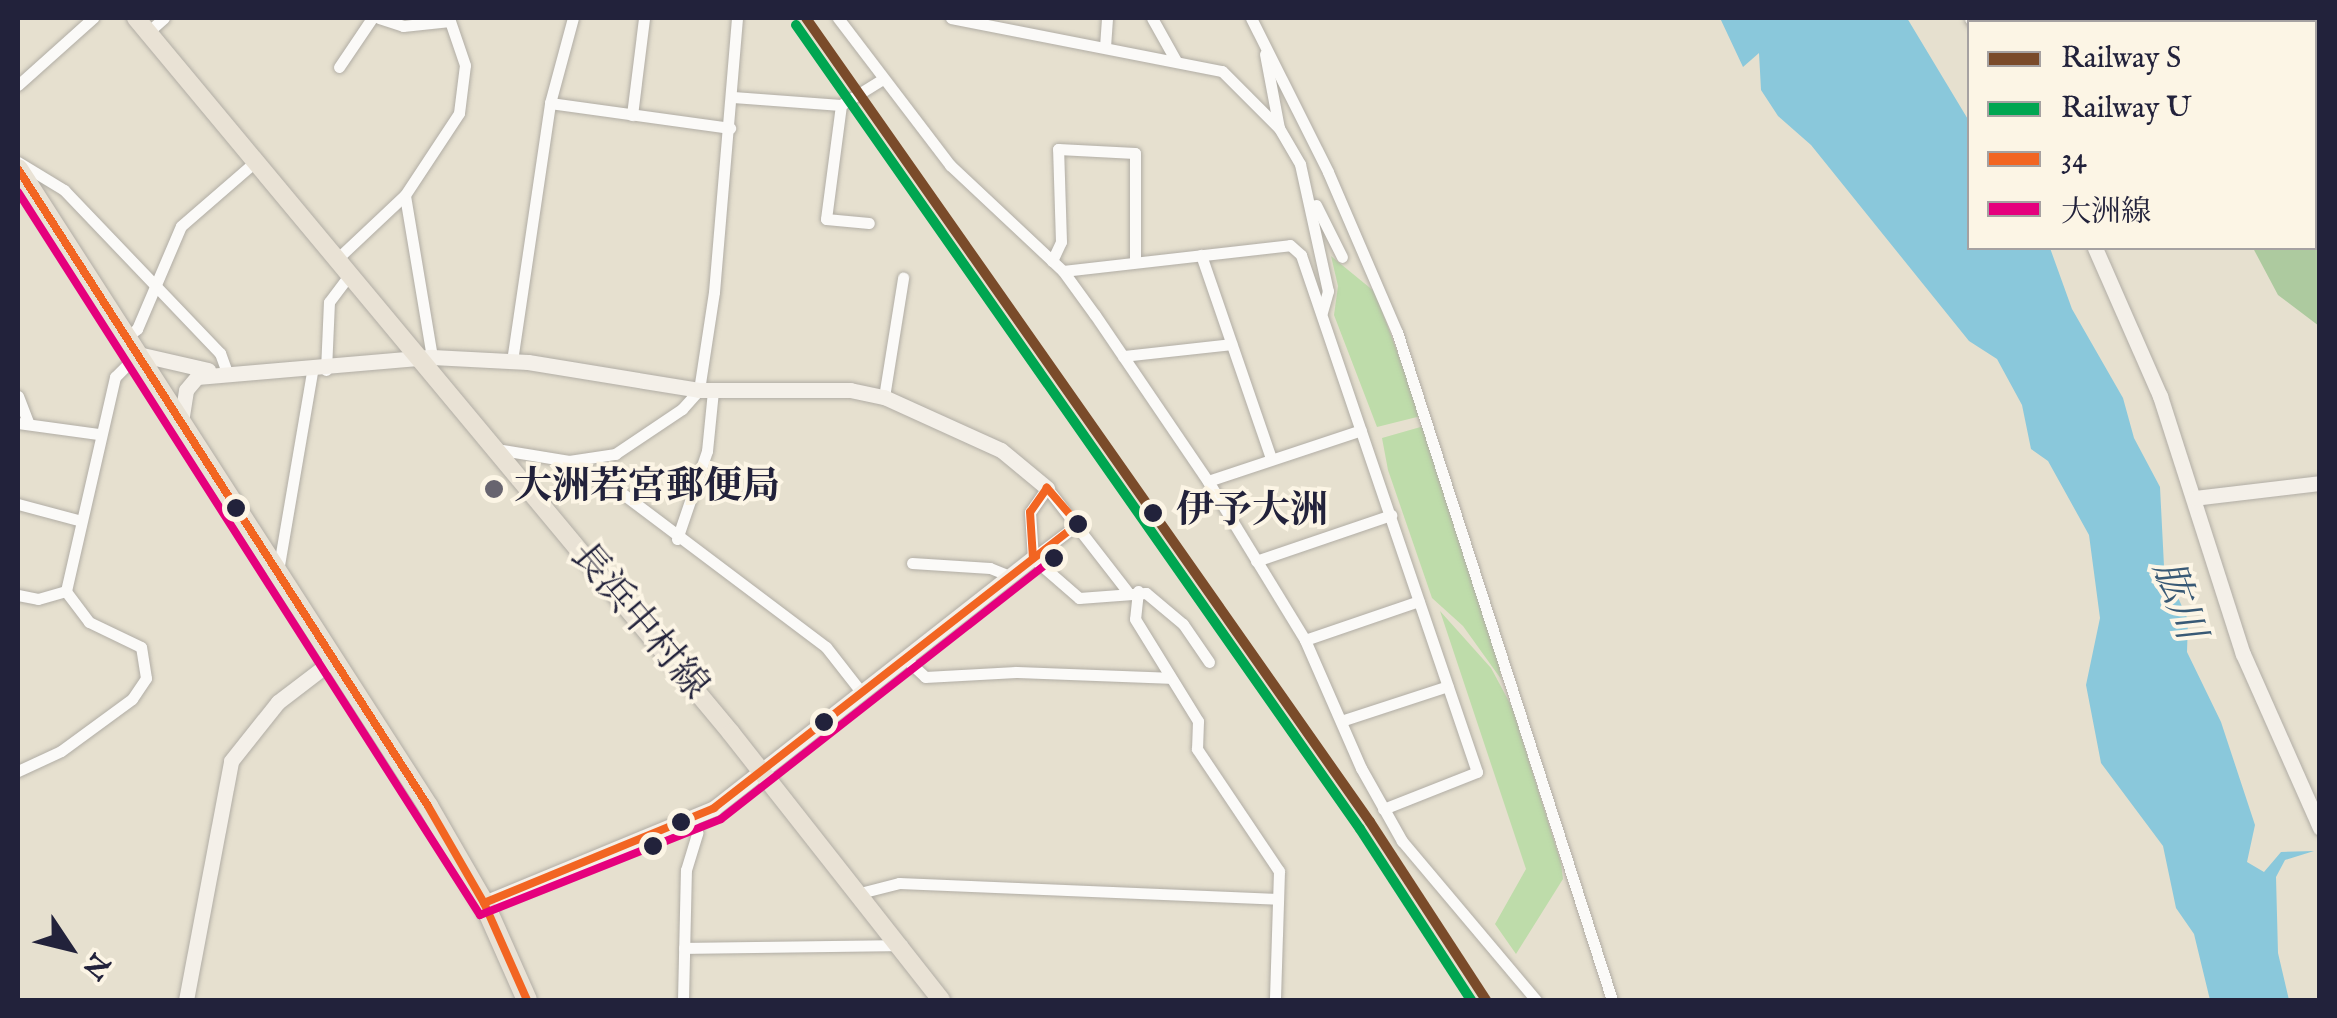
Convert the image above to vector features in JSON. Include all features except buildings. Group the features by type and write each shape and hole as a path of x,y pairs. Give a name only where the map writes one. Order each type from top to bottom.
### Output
{"highway":[{"path":"18,165 484,903 528,1000"}],"main road":[{"name":"長浜中村線","path":"142,25 424,358 902,945 942,1000"}],"street":[{"path":"18,85 93,18"},
{"path":"142,25 164,18"},
{"path":"337,258 405,195 459,113 465,66 449,19 404,26 376,18 340,66"},
{"path":"512,361 550,103 573,18"},
{"path":"632,115 644,18"},
{"path":"677,539 706,451 706,390 737,18"},
{"path":"838,18 950,165 1063,271 1208,481 1305,640 1383,809 1402,841 1536,1000"},
{"path":"951,18 1222,71 1279,128"},
{"path":"1105,47 1107,18"},
{"path":"1152,18 1176,60"},
{"path":"1251,18 1397,332 1612,1000"},
{"path":"1262,40 1279,128 1342,257"},
{"path":"733,97 841,105 883,79"},
{"path":"550,103 730,128"},
{"path":"841,105 826,218 869,222"},
{"path":"1052,262 1061,242 1058,149 1135,154 1135,260"},
{"path":"18,771 61,751 132,699 146,678 141,647 89,622 66,592 78,520 115,377 133,346 154,284 193,210 256,161"},
{"path":"18,165 64,190 220,352 227,372"},
{"path":"405,195 424,358"},
{"path":"1311,198 1328,291 1321,314"},
{"path":"1063,271 1135,260 1290,246 1301,255 1477,772 1383,809"},
{"path":"2096,250 2160,396 2243,654 2318,819"},
{"path":"1201,255 1270,458"},
{"path":"277,575 319,371 329,302 350,274"},
{"path":"884,397 903,278"},
{"path":"1123,356 1231,344"},
{"path":"133,346 227,372"},
{"path":"182,422 186,390 196,377 227,372 319,371 424,358 512,361 706,390 850,390 884,397 1001,450 1047,488 1133,591 1183,624 1208,662"},
{"path":"496,449 569,461 615,454 706,390"},
{"path":"18,396 23,424 98,434"},
{"path":"1208,481 1361,430"},
{"path":"569,461 826,647 862,693"},
{"path":"2194,498 2320,483"},
{"path":"1047,488 1030,512 1033,558 1079,598 1106,600 1133,591"},
{"path":"18,504 78,520"},
{"path":"1256,561 1390,515"},
{"path":"484,903 692,821 1078,524"},
{"path":"912,563 990,568 1010,576"},
{"path":"1133,591 1136,619 1198,720 1196,749 1279,871 1275,1000"},
{"path":"18,595 38,599 66,592"},
{"path":"1305,640 1419,601"},
{"path":"906,658 925,677 1016,672 1169,678"},
{"path":"186,1000 231,760 278,702 333,660"},
{"path":"1344,720 1448,686"},
{"path":"683,1000 686,870 697,833 692,821"},
{"path":"860,893 899,883 1278,899"},
{"path":"684,948 902,945"}],"green space":[{"path":"2153,18 2319,18 2319,326 2278,295 2254,250 2317,250 2317,20"},
{"path":"1331,256 1375,292 1421,416 1377,427 1334,315 1338,286"},
{"path":"1424,426 1498,657 1501,679 1463,626 1432,598 1388,470 1382,438"},
{"path":"1440,611 1491,668 1512,707 1561,863 1563,879 1516,954 1495,924 1526,869"}],"water":[{"name":"肱川","path":"1720,18 1907,18 1967,118 1967,250 2051,250 2072,309 2123,398 2134,438 2160,487 2164,566 2188,620 2187,652 2221,722 2255,825 2247,862 2264,872 2281,852 2314,851 2285,860 2276,877 2278,953 2289,1000 2210,1000 2194,934 2176,908 2163,846 2101,763 2086,685 2100,618 2089,535 2048,461 2031,449 2022,405 1997,359 1969,341 1811,145 1778,116 1761,90 1759,53 1743,67"}],"rail line":[{"name":"S","path":"806,18 1370,822 1486,1000"},
{"name":"U","path":"796,25 1360,829 1471,1000"}],"transit line":[{"name":"34","path":"18,169 428,806 484,903 527,1000"},
{"name":"大洲線","path":"18,192 480,915 721,819 1057,556"},
{"name":"34","path":"484,903 714,808 1078,524 1047,488 1030,512 1033,558"}],"place":[{"name":"大洲若宮郵便局","path":"494,489"},
{"name":"伊予大洲","path":"1153,513"}]}
